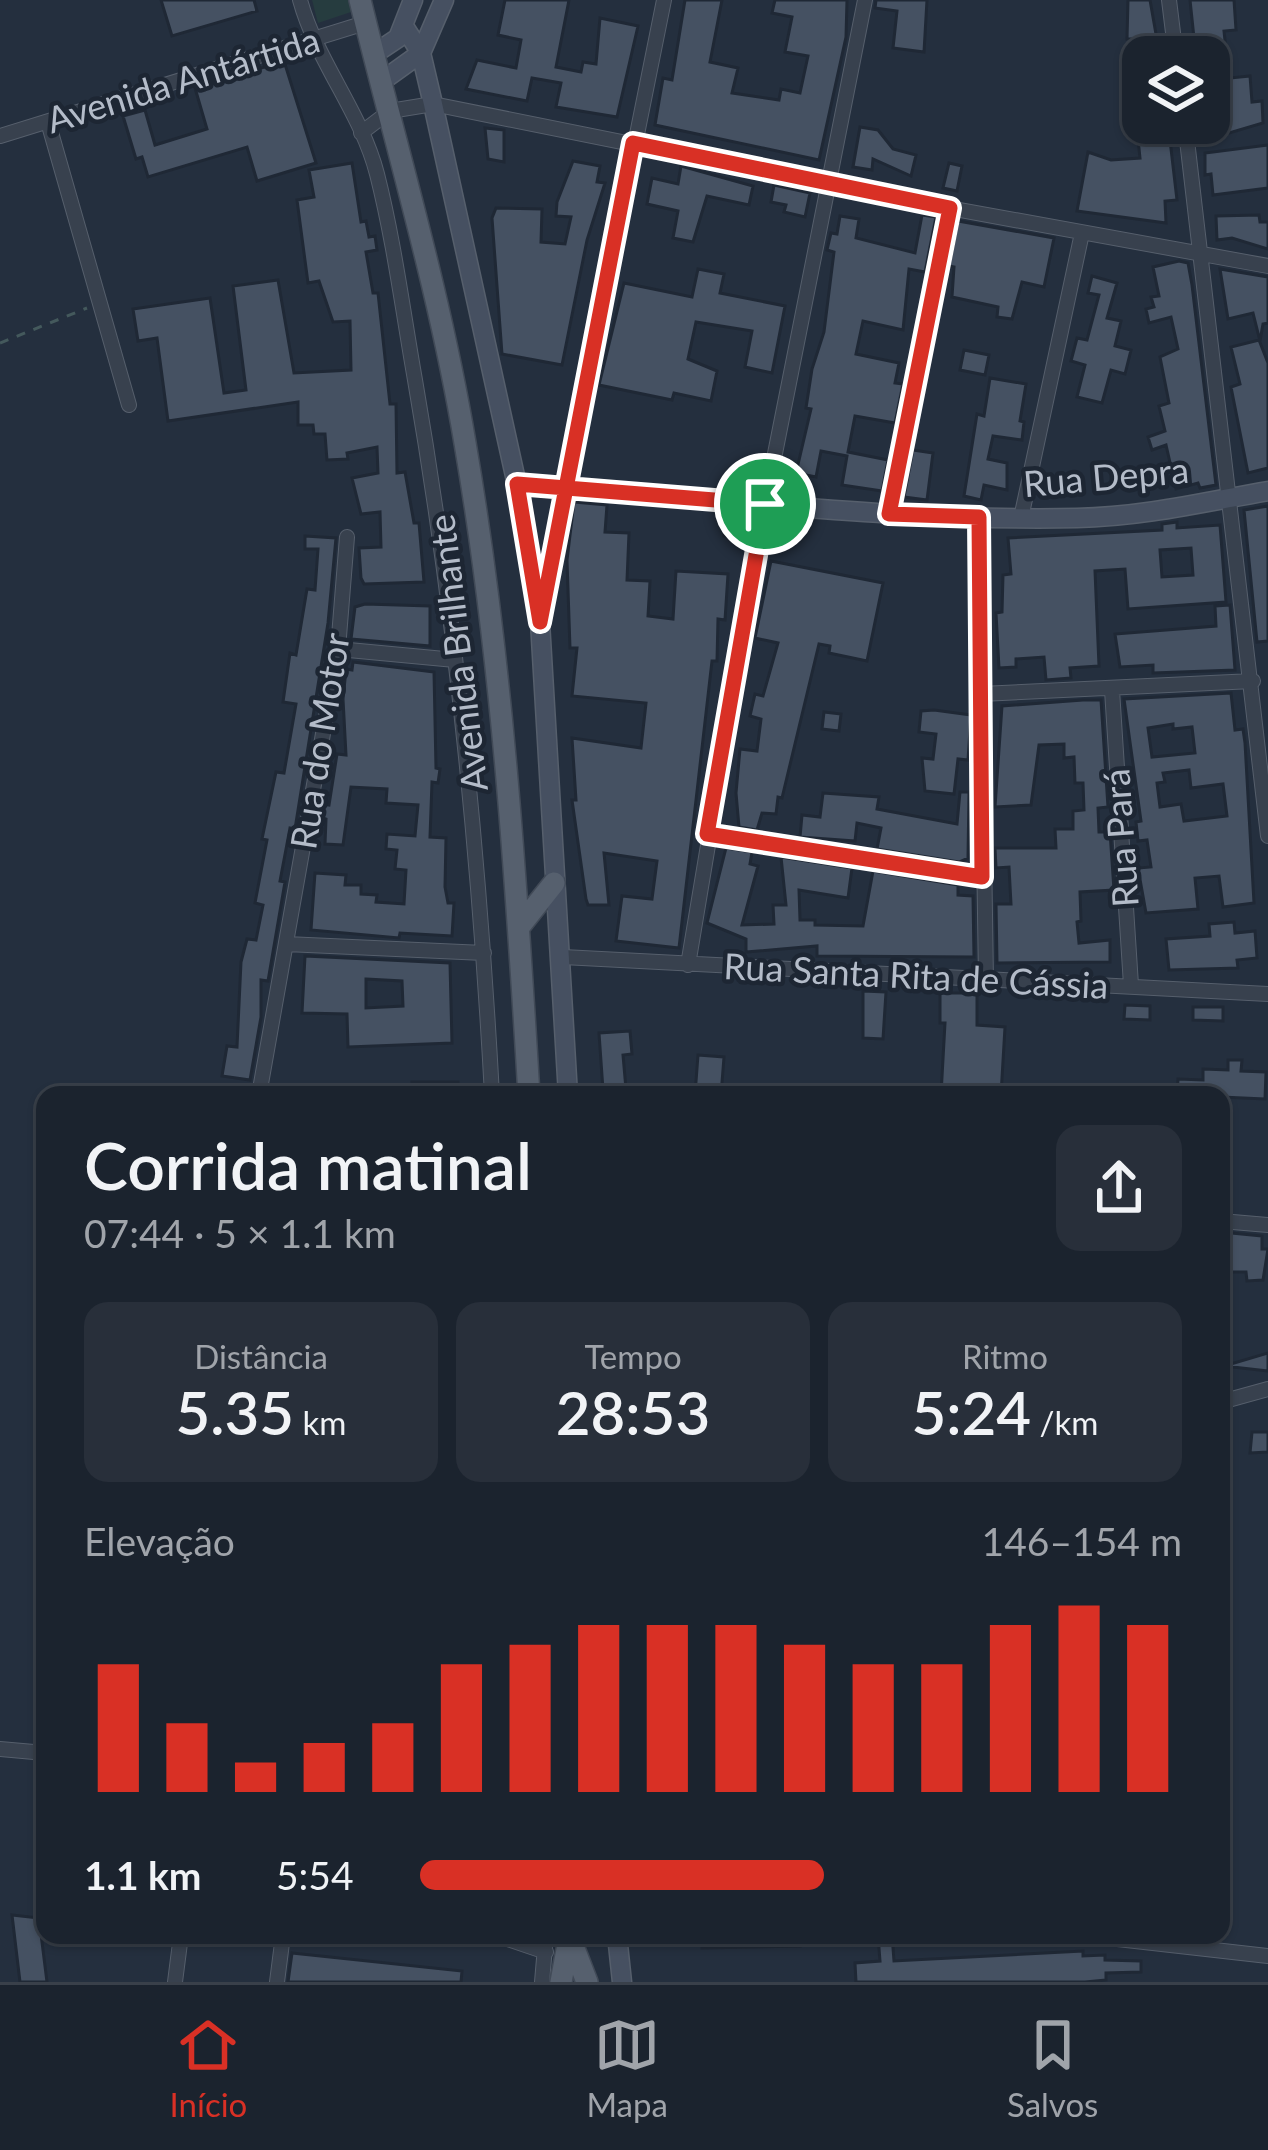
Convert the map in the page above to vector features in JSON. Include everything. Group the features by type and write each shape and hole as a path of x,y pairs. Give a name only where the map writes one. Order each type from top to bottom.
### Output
{"main road":[{"name":"Avenida Brilhante","path":"360,0 465,442 503,746 528,1086"},
{"path":"519,927 554,883"},
{"path":"561,1982 568,1944"},
{"path":"570,1944 572,1982"},
{"path":"572,1944 587,1982"}],"street":[{"path":"301,0 311,41 376,171 410,351 477,833 491,1086"},
{"path":"374,54 391,45 405,28 413,0"},
{"path":"382,81 421,53 444,0"},
{"path":"540,622 563,488 664,0"},
{"path":"688,965 765,504 865,0"},
{"path":"1169,0 1173,36"},
{"name":"Avenida Antártida","path":"0,136 365,23"},
{"path":"405,28 421,53 434,104 517,484 540,622 568,1086"},
{"path":"361,133 390,111 434,104 950,208 1268,266"},
{"path":"48,122 129,405"},
{"path":"1187,144 1232,497 1268,836"},
{"path":"889,514 950,208"},
{"path":"1021,518 1082,232"},
{"name":"Rua Depra","path":"517,484 889,514 1021,518 1113,516 1268,491"},
{"path":"979,517 986,980"},
{"name":"Rua do Motor","path":"261,1086 338,649 347,537"},
{"path":"338,649 455,660"},
{"path":"981,694 1253,681"},
{"name":"Rua Pará","path":"1112,690 1131,986"},
{"path":"707,834 982,877"},
{"path":"286,944 484,953"},
{"name":"Rua Santa Rita de Cássia","path":"563,957 1268,994"},
{"path":"1230,1221 1268,1225"},
{"path":"1230,1400 1268,1389"},
{"path":"0,1749 36,1752"},
{"path":"175,1982 180,1944"},
{"path":"277,1982 282,1944"},
{"path":"522,1944 546,1952"},
{"path":"542,1982 546,1944"},
{"path":"618,1944 622,1982"},
{"path":"1162,1944 1268,1956"}],"path":[{"path":"0,343 53,326 99,302"}],"green space":[{"path":"312,0 348,0 351,12 318,23"}],"building":[{"path":"161,0 254,0 257,11 172,36"},
{"path":"505,0 569,0 556,67 581,72 583,62 596,64 600,18 638,26 617,117 556,107 561,83 532,78 527,101 466,89 477,60 516,68 521,40 498,35"},
{"path":"685,0 722,0 710,62 738,68 732,93 779,100 781,89 800,93 808,56 785,52 792,17 772,13 775,0 847,0 846,37 819,160 655,125 663,78 672,80"},
{"path":"876,0 927,0 924,52 893,48 897,11 875,8"},
{"path":"1128,0 1150,0 1156,36 1127,36"},
{"path":"1190,0 1234,0 1236,30 1224,31 1225,36 1194,36"},
{"path":"284,61 316,163 257,181 247,147 148,177 142,157 136,159 123,116 145,110 155,145 207,129 195,88"},
{"path":"1230,75 1250,76 1252,102 1262,101 1263,123 1230,133"},
{"path":"860,127 878,130 893,149 916,155 911,176 873,159 872,170 853,167"},
{"path":"485,128 504,130 504,162 488,159"},
{"path":"1139,144 1170,144 1177,200 1165,201 1166,223 1077,211 1088,152 1111,160 1140,158"},
{"path":"1268,145 1268,188 1213,195 1211,174 1205,175 1205,153"},
{"path":"573,161 600,166 597,182 605,183 587,240 562,365 502,354 492,218 496,208 542,209 541,242 565,244 571,217 556,216 557,202"},
{"path":"352,163 361,222 366,221 369,237 375,236 377,250 366,252 373,293 378,293 390,404 396,404 397,473 405,472 414,523 419,523 424,582 364,584 361,578 359,548 381,547 380,512 361,514 352,478 378,473 377,447 347,453 348,459 327,460 325,434 314,434 313,425 298,425 298,402 168,421 157,338 138,341 133,309 210,298 224,393 246,390 233,286 278,280 294,373 351,370 350,321 333,322 319,281 308,283 297,200 314,197 309,170"},
{"path":"949,163 962,166 957,191 943,188"},
{"path":"681,166 753,186 749,205 707,196 693,242 673,238 678,211 647,204 652,178 678,184"},
{"path":"774,185 810,193 805,217 784,212 786,205 771,202"},
{"path":"922,215 936,217 925,272 909,269 903,330 863,321 856,354 899,363 895,383 903,384 895,423 855,416 848,452 888,460 882,491 842,485 847,456 821,451 816,477 796,473 811,409 806,408 812,369 824,332 834,252 827,250 831,233 837,234 840,216 859,219 856,238 915,253"},
{"path":"1259,215 1260,222 1268,222 1268,249 1232,238 1217,240 1216,216"},
{"path":"958,221 1054,238 1044,287 1022,282 1012,319 997,317 998,307 952,297 954,267 949,266"},
{"path":"1188,263 1192,285 1216,485 1200,488 1198,483 1176,489 1166,445 1152,450 1148,437 1165,431 1159,406 1169,403 1160,357 1178,349 1171,317 1149,323 1146,309 1154,307 1151,297 1159,296 1153,267"},
{"path":"698,269 724,274 720,293 785,306 772,373 745,367 752,331 696,322 688,359 717,371 711,401 674,393 672,400 599,385 624,283 692,297"},
{"path":"1220,269 1268,277 1268,323 1263,324 1260,341 1253,313 1228,319"},
{"path":"1092,276 1117,283 1107,318 1121,321 1115,346 1131,350 1125,374 1111,370 1102,403 1077,397 1085,365 1071,361 1077,338 1087,340 1099,295 1088,293"},
{"path":"1259,340 1268,363 1268,468 1248,473 1231,387 1240,384 1231,347"},
{"path":"964,350 989,355 985,375 960,370"},
{"path":"990,378 1026,384 1020,421 1024,422 1022,440 993,436 988,459 1007,463 1007,490 984,485 981,500 964,496 977,414 984,416"},
{"path":"913,450 933,453 927,500 904,497"},
{"path":"574,502 607,505 605,532 629,533 627,580 650,581 648,616 673,619 676,571 728,574 725,620 718,619 717,661 712,661 679,948 616,941 622,896 652,899 657,861 604,853 609,905 588,905 586,899 572,800 576,800 572,738 641,748 646,703 572,696 577,648 570,648 567,560"},
{"path":"1268,506 1268,641 1257,642 1244,510"},
{"path":"724,516 740,516 740,536 724,536"},
{"path":"1177,522 1177,528 1220,525 1226,602 1128,609 1125,569 1095,571 1099,666 1070,668 1071,678 1046,680 1044,657 1016,659 1016,667 999,668 996,613 1002,612 1003,575 1011,574 1008,538 1162,530 1162,524","holes":["1191,548 1193,575 1162,577 1160,550"]},
{"path":"305,536 336,538 328,623 295,829 290,828 280,881 285,882 268,981 261,980 261,1017 250,1080 222,1076 227,1046 237,1047 241,962 247,939 256,940 263,905 255,903 267,840 262,839 276,772 284,773 296,704 283,702 290,653 296,655 307,589 315,590 318,549 305,549"},
{"path":"771,561 883,583 867,661 829,653 830,646 819,644 782,798 778,797 776,814 762,813 757,830 739,827 736,793 740,749 757,751 761,719 750,716 755,694 763,696 778,643 755,638"},
{"path":"1230,605 1235,670 1153,673 1153,665 1120,667 1115,634 1216,626 1215,606"},
{"path":"430,606 430,646 351,639 355,607"},
{"path":"353,662 434,672 436,768 440,769 438,783 432,782 430,837 446,838 445,887 448,903 454,903 452,936 400,933 399,938 311,930 315,873 346,875 345,885 361,885 361,894 377,895 376,902 404,904 406,870 395,869 397,850 386,849 387,834 415,836 418,805 386,803 387,789 351,787 343,845 325,844 322,804 329,805 337,754 346,755 343,699 346,669 352,670"},
{"path":"1231,693 1235,730 1243,729 1245,743 1254,903 1223,907 1219,876 1195,878 1198,909 1146,913 1138,868 1151,867 1147,840 1138,841 1136,822 1141,821 1124,699","holes":["1173,724 1173,729 1192,727 1195,753 1152,757 1148,728","1189,770 1191,788 1223,784 1227,816 1184,821 1181,804 1160,807 1157,783 1165,782 1163,773"]},
{"path":"1101,700 1108,807 1098,808 1099,832 1110,832 1114,890 1080,892 1079,943 1110,940 1110,962 997,963 996,904 1011,904 1009,867 996,868 995,848 1056,848 1055,829 1073,829 1073,811 1084,810 1083,783 1075,783 1074,757 1064,758 1064,744 1039,745 1031,805 995,807 1002,706"},
{"path":"921,711 971,715 968,760 958,759 954,794 925,791 922,758 933,759 936,734 919,732"},
{"path":"824,712 841,714 839,731 822,729"},
{"path":"960,792 969,792 968,858 959,862 877,849 881,828 857,823 855,841 800,837 802,815 820,817 823,793 879,797 877,809 957,824"},
{"path":"726,848 752,852 750,864 758,866 742,925 774,924 773,905 786,905 781,857 852,868 848,898 799,890 800,920 815,920 815,925 863,926 873,871 958,885 958,895 973,896 974,957 817,956 817,946 746,952 746,939 707,923"},
{"path":"1234,922 1235,933 1255,931 1257,958 1237,960 1238,968 1169,970 1166,939 1210,936 1209,924"},
{"path":"305,956 450,963 452,1043 348,1047 347,1014 302,1013","holes":["366,979 402,981 403,1006 366,1008"]},
{"path":"863,991 886,992 883,1039 863,1038"},
{"path":"940,993 977,993 977,1025 1005,1027 1002,1086 942,1086 945,1023 940,1023"},
{"path":"1125,1005 1150,1006 1150,1020 1124,1019"},
{"path":"1193,1007 1223,1007 1223,1021 1193,1020"},
{"path":"630,1031 632,1054 623,1055 626,1086 603,1086 599,1033"},
{"path":"698,1055 724,1057 722,1086 696,1086"},
{"path":"1228,1060 1242,1060 1241,1071 1266,1072 1265,1099 1230,1097 1230,1086 1178,1086 1178,1079 1203,1080 1203,1069 1228,1070"},
{"path":"412,1082 458,1082 458,1086 412,1086"},
{"path":"1230,1233 1262,1236 1262,1249 1268,1249 1263,1280 1247,1281 1246,1272 1230,1272"},
{"path":"1268,1353 1268,1371 1230,1364"},
{"path":"1252,1432 1268,1432 1268,1452 1250,1453"},
{"path":"12,1915 36,1918 36,1944 42,1944 47,1982 20,1982"},
{"path":"702,1944 800,1946 702,1948"},
{"path":"879,1944 893,1944 894,1961 1083,1951 1083,1956 1105,1955 1105,1960 1141,1961 1141,1972 1106,1973 1106,1980 1085,1982 856,1982 855,1963 880,1961"},
{"path":"292,1953 462,1971 461,1982 288,1982"}],"route":[{"path":"765,504 563,488 517,484 540,622 563,488 633,143 950,208 889,514 979,517 982,877 707,834 765,504"}]}
